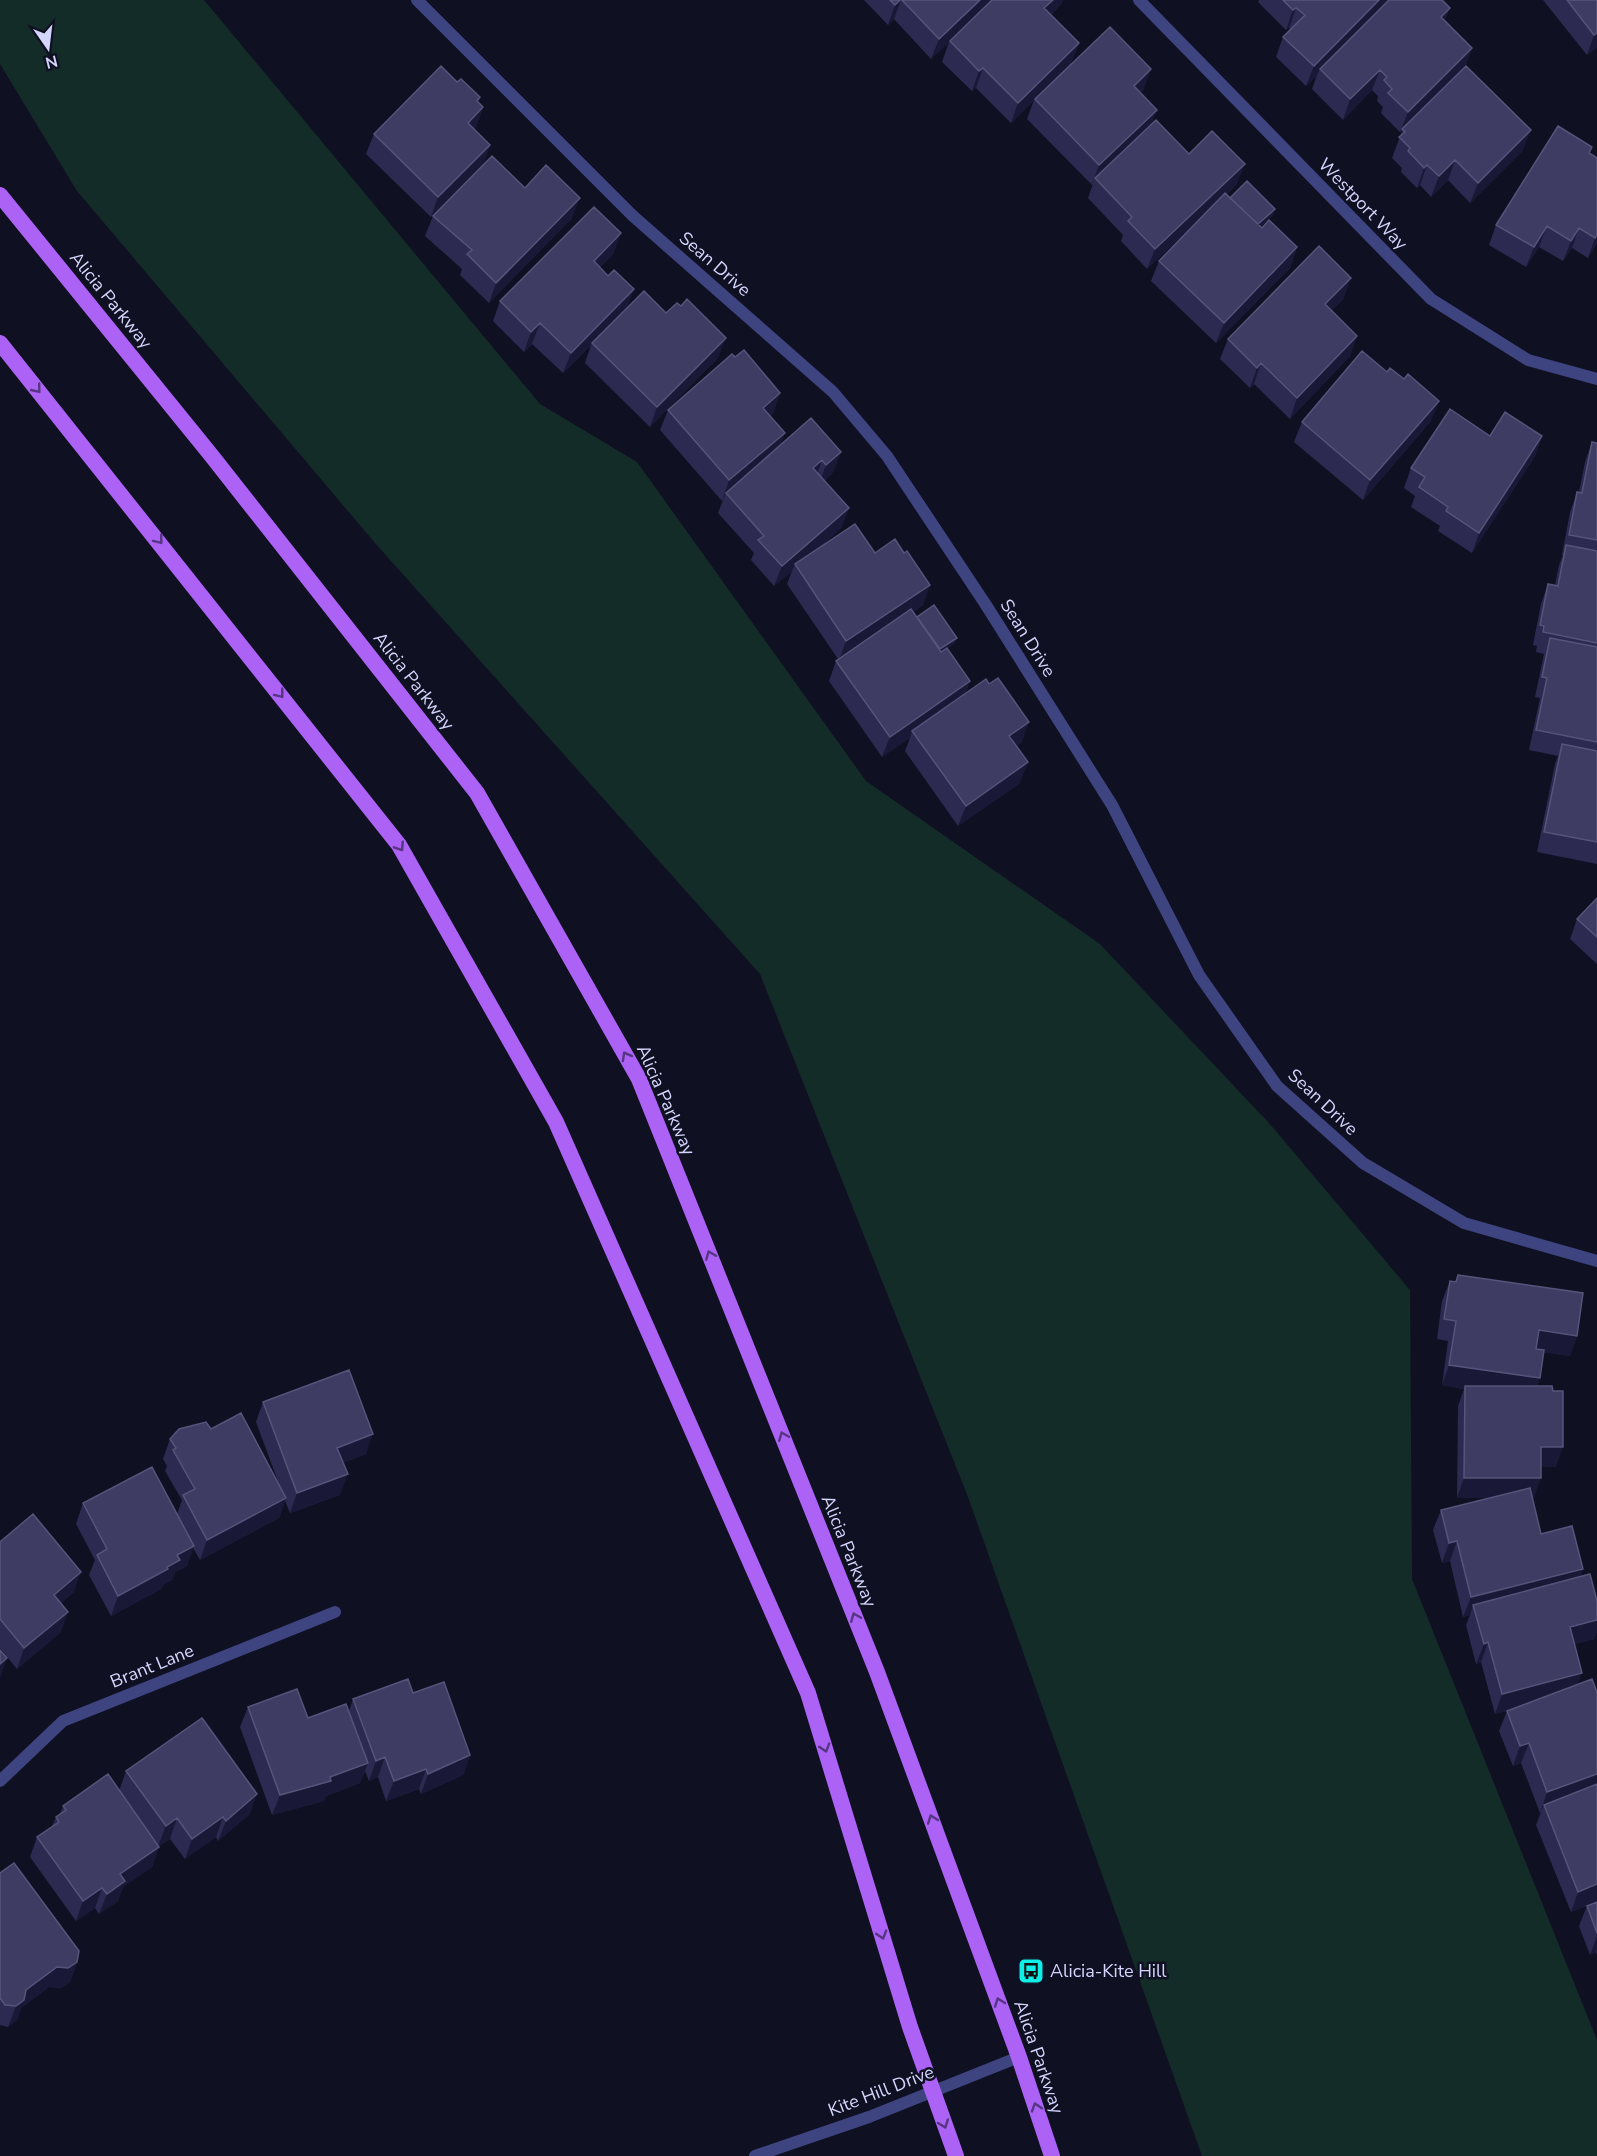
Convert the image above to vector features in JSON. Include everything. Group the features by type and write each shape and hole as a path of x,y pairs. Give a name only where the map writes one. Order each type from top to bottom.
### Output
{"main road":[{"name":"Alicia Parkway","path":"0,195 211,455 477,793 639,1079 877,1672 1019,2057 1052,2156"},
{"path":"0,343 399,845 556,1122 808,1693 933,2091 956,2156"}],"street":[{"name":"Sean Drive","path":"417,0 633,216 833,392 886,456 986,605 1112,805 1199,975 1277,1086 1363,1163 1464,1223 1597,1261"},
{"name":"Westport Way","path":"1139,0 1431,299 1528,360 1597,379"},
{"name":"Brant Lane","path":"0,1780 63,1721 336,1612"},
{"name":"Kite Hill Drive","path":"755,2156 869,2117 1019,2057"}],"green space":[{"path":"0,0 204,0 540,404 637,462 866,781 1100,944 1268,1122 1410,1290 1412,1579 1597,2040 1597,2156 1202,2156 968,1497 760,974 375,543 77,191 0,64"}],"building":[{"path":"890,0 900,0 895,5"},
{"path":"902,0 980,0 939,39"},
{"path":"992,0 1053,0 1044,8 1079,43 1018,103 983,68 979,71 950,41"},
{"path":"1283,0 1379,0 1314,66 1283,37 1305,15 1296,8 1293,10"},
{"path":"1389,0 1442,0 1450,8 1441,17 1472,48 1408,112 1388,93 1392,89 1384,80 1387,77 1380,70 1350,99 1320,69"},
{"path":"1567,0 1597,0 1597,33 1594,35"},
{"path":"1110,27 1151,69 1134,86 1157,110 1099,165 1035,99"},
{"path":"441,66 457,82 461,79 480,97 477,101 483,107 468,123 490,145 438,197 374,134"},
{"path":"1466,66 1531,130 1478,183 1455,160 1439,176 1427,165 1424,168 1399,137 1405,132 1402,129"},
{"path":"1156,120 1189,154 1212,131 1245,164 1155,249 1128,221 1132,217 1095,178"},
{"path":"1558,126 1592,147 1589,153 1597,158 1597,235 1595,238 1579,228 1571,241 1547,226 1534,247 1496,225"},
{"path":"492,156 525,188 546,165 580,198 496,283 467,254 472,250 433,216"},
{"path":"1247,181 1275,209 1258,224 1230,198"},
{"path":"1225,193 1262,228 1269,220 1297,247 1224,323 1159,261"},
{"path":"594,207 621,233 594,261 608,276 614,270 634,289 571,353 540,323 531,332 500,301"},
{"path":"1319,246 1351,278 1325,304 1357,336 1297,398 1261,363 1257,368 1228,339"},
{"path":"644,291 666,313 677,303 681,306 687,299 726,338 657,407 592,343"},
{"path":"744,350 780,393 763,408 785,433 729,480 668,410 732,354 735,357"},
{"path":"1362,351 1387,372 1390,368 1404,379 1408,374 1439,401 1370,480 1302,422"},
{"path":"1450,409 1490,436 1505,412 1542,436 1479,533 1446,511 1448,507 1419,487 1425,477 1411,468"},
{"path":"811,418 841,452 826,465 822,460 813,468 849,508 782,566 758,540 764,536 726,493"},
{"path":"1592,442 1597,443 1597,540 1569,535 1577,492 1582,493"},
{"path":"855,524 875,553 895,539 904,553 907,551 930,585 846,641 795,564"},
{"path":"1566,545 1597,551 1597,643 1543,632 1544,626 1540,625 1548,584 1558,586"},
{"path":"934,605 957,638 940,649 917,617"},
{"path":"911,609 941,652 947,648 970,681 890,737 836,661"},
{"path":"1550,638 1597,647 1597,742 1536,730 1547,678 1542,677"},
{"path":"998,678 1029,722 1009,736 1028,762 966,806 912,731 986,679 989,684"},
{"path":"1562,744 1597,751 1597,842 1544,832"},
{"path":"1597,898 1597,937 1577,919"},
{"path":"1458,1275 1583,1293 1577,1336 1539,1330 1536,1349 1544,1350 1540,1378 1449,1365 1456,1321 1444,1319 1450,1281 1456,1282"},
{"path":"349,1370 373,1434 337,1448 348,1474 297,1493 263,1402"},
{"path":"1465,1386 1552,1386 1553,1391 1563,1391 1563,1447 1541,1447 1541,1478 1464,1478"},
{"path":"241,1413 286,1498 207,1540 183,1495 195,1489 173,1450 176,1448 170,1439 179,1429 206,1422 211,1429"},
{"path":"152,1467 194,1546 177,1555 180,1560 167,1567 168,1569 118,1596 97,1555 107,1549 83,1503"},
{"path":"1530,1488 1541,1534 1572,1526 1583,1569 1471,1597 1457,1541 1449,1543 1441,1510"},
{"path":"33,1514 81,1572 54,1595 68,1612 24,1648 0,1619 0,1542"},
{"path":"1590,1574 1597,1601 1597,1620 1570,1627 1582,1673 1502,1694 1488,1642 1484,1644 1473,1605"},
{"path":"0,1650 7,1658 0,1664"},
{"path":"408,1679 413,1693 444,1682 470,1755 428,1774 426,1769 394,1781 385,1757 376,1761 353,1699"},
{"path":"1592,1679 1597,1692 1597,1774 1547,1792 1529,1743 1520,1746 1507,1711"},
{"path":"297,1689 308,1718 346,1704 368,1763 330,1777 331,1781 280,1795 248,1707"},
{"path":"202,1718 257,1794 226,1821 223,1817 192,1839 177,1818 166,1826 126,1771"},
{"path":"108,1774 159,1847 120,1874 125,1881 107,1894 102,1888 83,1901 37,1837 59,1822 56,1817 66,1810 63,1806"},
{"path":"1597,1784 1597,1884 1578,1892 1544,1805"},
{"path":"14,1863 79,1951 77,1962 68,1968 57,1967 26,1990 24,2000 16,2006 5,2005 0,1998 0,1873"},
{"path":"1597,1902 1597,1933 1587,1906"}],"place":[{"name":"Alicia-Kite Hill","path":"1031,1971"}]}
